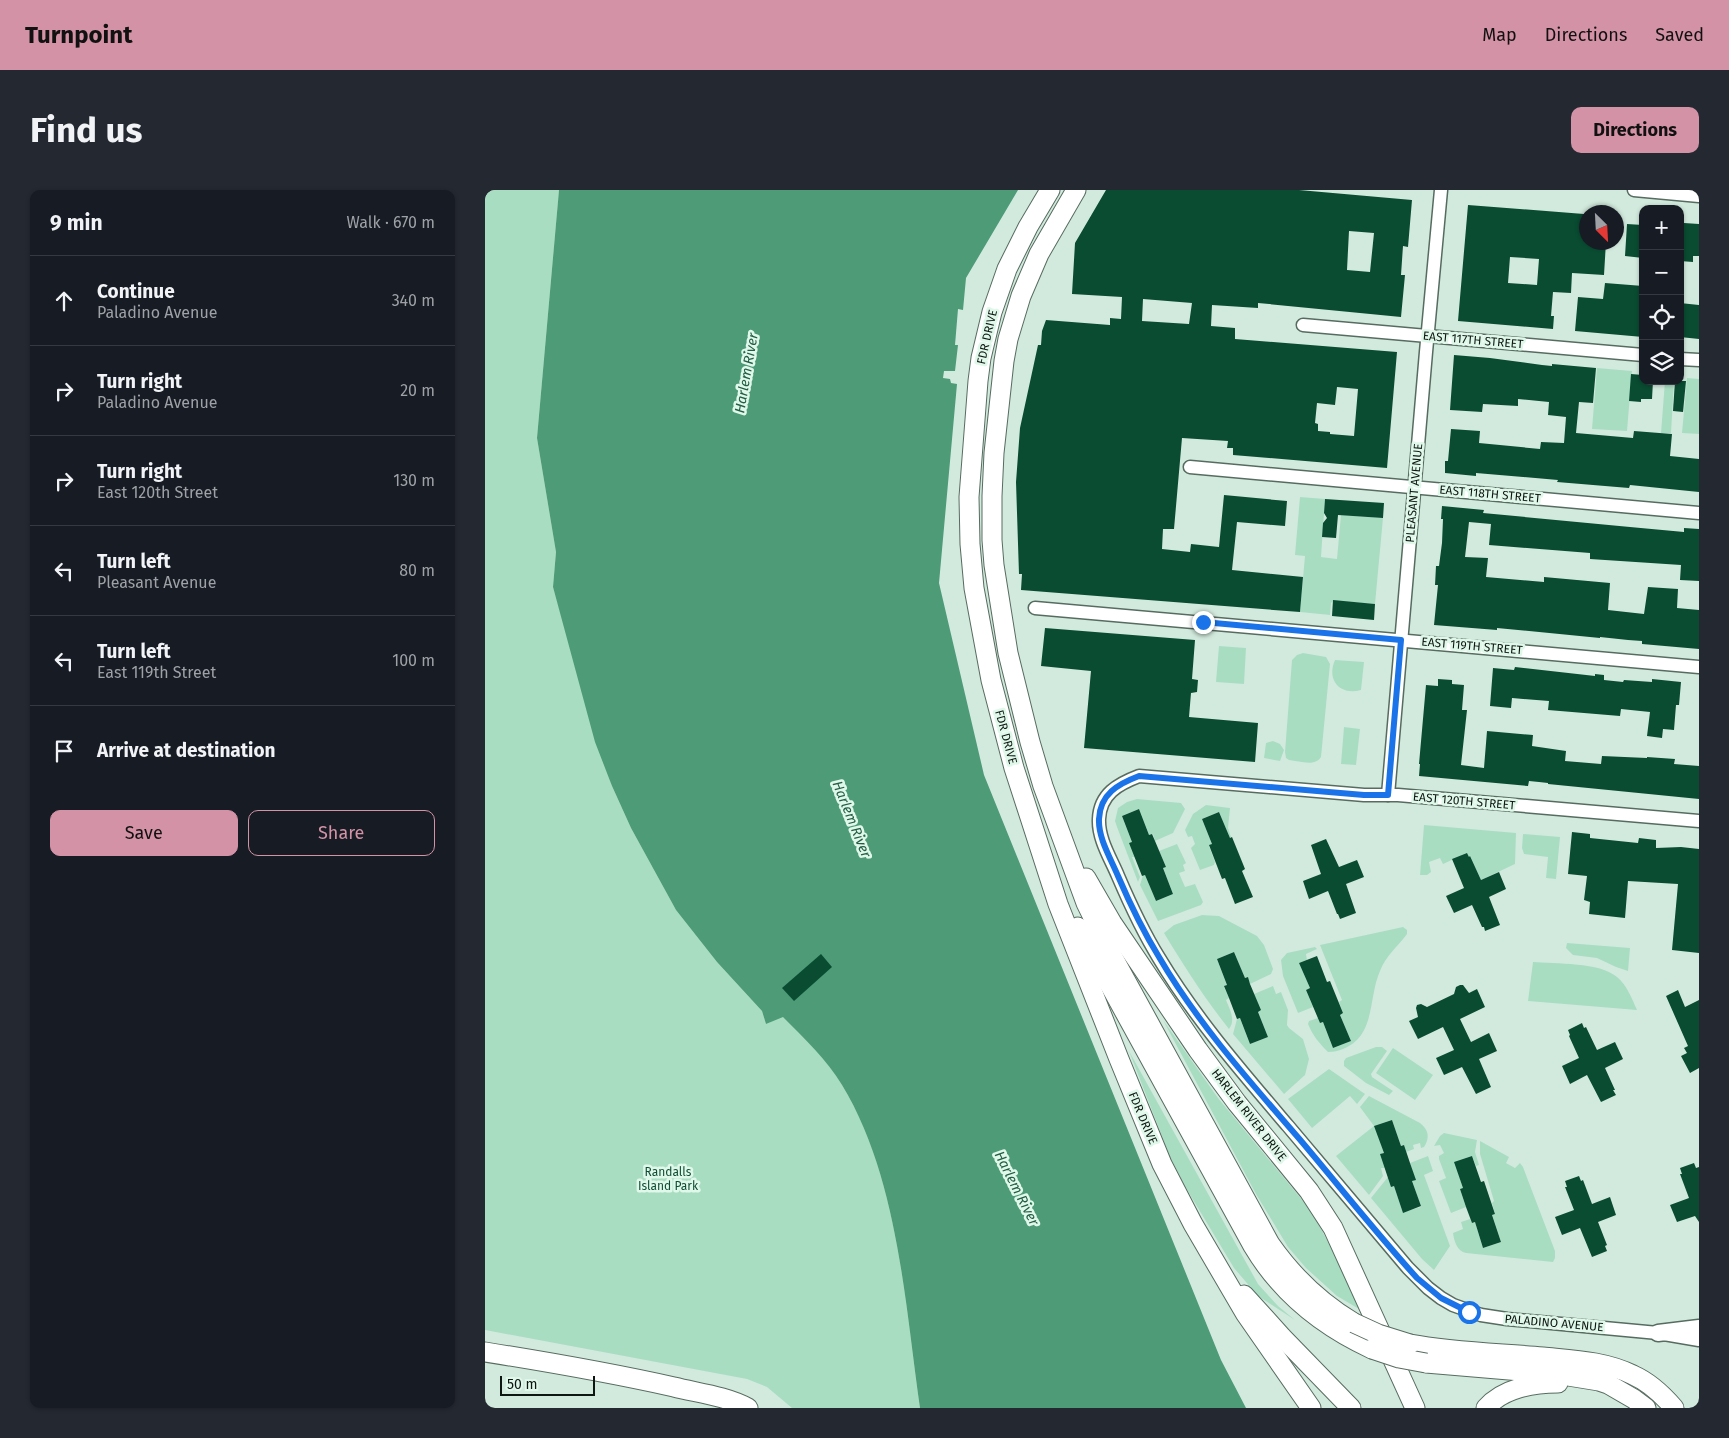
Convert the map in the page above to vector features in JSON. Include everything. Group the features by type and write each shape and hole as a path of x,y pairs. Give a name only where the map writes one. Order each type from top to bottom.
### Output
{"highway":[{"name":"FDR DRIVE","path":"1050,190 1028,227 1007,269 992,312 983,351 978,381 969,497 970,544 974,588 984,645 1004,733 1044,864 1112,1041 1162,1164 1193,1224 1216,1262"},
{"name":"FDR DRIVE","path":"1061,833 1043,786 1018,699 1008,653 994,565 992,496 994,453 1008,339 1021,296 1039,254 1076,190"},
{"path":"1008,339 1089,190"},
{"path":"1061,833 1086,903 1109,950 1270,1244 1289,1270 1308,1290 1354,1323 1378,1334 1410,1344 1448,1349 1591,1362 1632,1374 1653,1387 1674,1408"},
{"name":"HARLEM RIVER DRIVE","path":"1061,833 1113,924 1147,976 1220,1080 1326,1215 1353,1268 1415,1408"},
{"path":"1044,864 1263,1262 1282,1287 1313,1315 1345,1336 1399,1358 1426,1363 1556,1374 1608,1384 1640,1403"},
{"path":"1216,1262 1245,1313 1311,1408"},
{"path":"1216,1262 1282,1337 1351,1408"},
{"path":"485,1352 579,1367 710,1396 748,1408"},
{"path":"1401,1375 1429,1408"},
{"path":"1486,1408 1497,1398 1519,1388 1556,1383 1593,1387 1640,1403"}],"main road":[{"path":"1658,1333 1699,1328"}],"street":[{"name":"PLEASANT AVENUE","path":"1388,795 1441,190"},
{"path":"1634,190 1699,196"},
{"name":"EAST 117TH STREET","path":"1303,325 1639,355"},
{"path":"1684,359 1699,360"},
{"name":"EAST 118TH STREET","path":"1191,467 1699,513"},
{"name":"EAST 119TH STREET","path":"1035,608 1699,667"},
{"name":"EAST 120TH STREET","path":"1139,776 1699,822"},
{"name":"PALADINO AVENUE","path":"1139,776 1120,784 1108,793 1099,813 1099,828 1129,902 1159,957 1200,1019 1229,1056 1417,1278 1453,1305 1481,1315 1658,1333 1699,1340"}],"green space":[{"name":"Randalls Island Park","path":"485,190 559,190 537,438 556,552 553,587 612,786 631,828 676,910 717,962 762,1011 766,1024 783,1016 822,1058 836,1075 861,1121 876,1159 896,1242 920,1408 792,1408 767,1387 747,1379 485,1330"},
{"path":"1597,368 1632,371 1627,431 1592,429"},
{"path":"1687,378 1699,379 1699,434 1682,433"},
{"path":"1665,385 1674,385 1671,433 1661,433"},
{"path":"1300,497 1325,499 1321,557 1337,559 1341,515 1383,518 1375,604 1333,601 1331,603 1330,615 1300,612 1305,556 1295,555"},
{"path":"1219,646 1246,648 1244,684 1216,682"},
{"path":"1303,653 1326,657 1330,664 1321,757 1311,763 1289,760 1286,758 1285,752 1292,660 1297,655"},
{"path":"1335,660 1364,662 1361,690 1347,691 1337,685 1332,674"},
{"path":"1344,727 1360,729 1356,765 1341,764"},
{"path":"1273,741 1280,744 1284,750 1280,761 1264,758 1266,743"},
{"path":"1137,799 1181,803 1185,809 1173,833 1155,841 1153,834 1149,835 1139,809 1122,816 1132,842 1135,857 1132,857 1140,877 1138,882 1115,821 1118,808 1127,802"},
{"path":"1206,805 1230,808 1228,828 1231,837 1219,812 1202,819 1212,844 1209,846 1215,862 1214,865 1200,870 1191,848 1195,844 1192,836 1188,837 1185,830 1193,814"},
{"path":"1424,825 1516,833 1515,864 1481,880 1467,853 1443,864 1440,858 1429,862 1431,872 1427,875 1420,875"},
{"path":"1523,834 1560,837 1556,879 1546,878 1548,857 1524,854 1522,848"},
{"path":"1177,844 1186,863 1183,865 1185,871 1179,873 1185,887 1195,884 1203,902 1201,905 1158,921 1140,885 1143,875 1145,875 1156,901 1173,894 1163,868 1166,867 1159,851"},
{"path":"1202,915 1219,916 1257,936 1264,945 1273,969 1271,974 1250,984 1248,977 1245,978 1234,952 1217,959 1227,985 1224,987 1229,998 1226,1000 1232,1019 1229,1029 1195,982 1164,933 1174,925"},
{"path":"1403,927 1407,930 1407,934 1382,966 1376,982 1366,1026 1361,1035 1354,1043 1343,1049 1328,1052 1314,1036 1308,1024 1309,1021 1318,1018 1320,1023 1323,1022 1333,1048 1351,1041 1340,1015 1343,1013 1339,1002 1342,1000 1320,945"},
{"path":"1567,943 1630,948 1628,971 1597,958 1573,955 1566,948"},
{"path":"1315,947 1317,949 1306,954 1307,960 1299,963 1310,988 1306,990 1313,1007 1298,1013 1283,976 1281,960 1287,953"},
{"path":"1533,962 1589,966 1609,972 1624,984 1637,1010 1528,1001"},
{"path":"1273,986 1276,994 1281,992 1288,1010 1287,1025 1303,1039 1309,1059 1305,1075 1284,1094 1233,1034 1237,1019 1240,1018 1250,1044 1268,1037 1258,1012 1260,1010 1254,994"},
{"path":"1163,1020 1218,1098 1312,1212 1336,1257 1359,1309 1337,1296 1306,1268 1288,1247 1256,1194"},
{"path":"1376,1047 1382,1047 1387,1051 1371,1074 1372,1077 1393,1091 1389,1095 1366,1083 1344,1066 1346,1058"},
{"path":"1393,1048 1433,1075 1415,1100 1376,1073"},
{"path":"1129,1051 1258,1284 1278,1306 1295,1320 1258,1296 1234,1268 1186,1188 1170,1157"},
{"path":"1329,1069 1365,1094 1357,1104 1350,1096 1312,1128 1288,1099"},
{"path":"1369,1096 1420,1123 1427,1131 1428,1137 1424,1147 1421,1148 1420,1143 1413,1145 1414,1149 1406,1152 1404,1145 1401,1146 1392,1120 1375,1126 1384,1153 1381,1154 1385,1168 1381,1168 1383,1176 1369,1195 1336,1156 1374,1126 1360,1107"},
{"path":"1444,1133 1477,1140 1475,1152 1479,1165 1476,1166 1472,1156 1455,1162 1463,1188 1460,1189 1466,1207 1451,1213 1439,1181 1446,1178 1439,1159 1439,1156 1444,1153 1440,1145 1434,1146"},
{"path":"1480,1141 1509,1157 1506,1163 1515,1168 1520,1163 1523,1167 1555,1251 1553,1262 1466,1253 1460,1250 1453,1233 1463,1229 1461,1222 1470,1219 1472,1223 1475,1222 1483,1248 1501,1242 1492,1215 1495,1214 1492,1203 1494,1201 1480,1154"},
{"path":"1428,1156 1433,1171 1424,1175 1450,1246 1434,1270 1422,1259 1371,1198 1388,1177 1394,1186 1403,1212 1421,1207 1412,1181 1415,1179 1410,1163"}],"water":[{"name":"Harlem River","path":"559,190 1018,190 966,278 963,310 958,309 955,345 958,345 955,371 944,371 943,378 950,379 951,383 957,384 939,583 984,775 1221,1360 1246,1408 920,1408 896,1242 876,1160 861,1121 842,1085 822,1058 783,1017 766,1024 762,1011 717,962 676,910 631,828 595,742 553,587 556,552 537,438"}],"building":[{"path":"1106,190 1299,190 1412,200 1408,247 1403,246 1401,275 1405,275 1401,317 1258,303 1258,308 1212,305 1211,326 1235,328 1235,339 1397,352 1387,468 1233,455 1233,448 1227,448 1228,441 1182,438 1174,529 1163,529 1162,549 1190,552 1191,544 1219,547 1224,495 1287,501 1285,526 1237,522 1232,570 1303,577 1300,612 1021,590 1022,574 1019,574 1016,482 1020,428 1038,345 1041,345 1042,331 1046,320 1110,325 1110,318 1121,319 1122,297 1072,294 1075,243","holes":["1349,231 1374,233 1370,272 1347,270","1143,299 1192,303 1189,324 1142,321","1337,387 1358,389 1354,436 1318,431 1318,424 1315,423 1317,403 1335,405"]},
{"path":"1468,205 1579,214 1579,250 1606,250 1604,275 1572,273 1571,293 1553,292 1551,316 1554,316 1553,329 1458,321","holes":["1510,257 1539,259 1537,285 1508,283"]},
{"path":"1684,223 1699,224 1699,256 1693,256 1693,262 1684,261"},
{"path":"1627,224 1639,225 1639,258 1625,256"},
{"path":"1605,283 1639,286 1639,337 1575,331 1578,297 1603,299"},
{"path":"1684,303 1699,305 1699,339 1684,337"},
{"path":"1454,355 1552,366 1552,364 1596,368 1593,403 1579,402 1576,433 1633,438 1634,431 1672,434 1670,456 1699,459 1699,492 1630,485 1629,488 1557,482 1558,480 1476,473 1476,476 1445,473 1445,461 1448,461 1451,429 1480,431 1479,443 1540,449 1541,442 1564,443 1566,417 1548,415 1549,402 1518,399 1518,406 1483,404 1482,412 1450,410"},
{"path":"1631,374 1639,375 1639,385 1653,385 1652,399 1641,399 1641,402 1629,401"},
{"path":"1684,381 1686,381 1683,412 1673,411 1675,385 1684,385"},
{"path":"1325,499 1384,503 1383,518 1338,515 1336,538 1322,537 1323,523 1327,518 1324,513"},
{"path":"1442,506 1484,510 1483,513 1684,532 1684,528 1699,529 1699,581 1680,580 1681,565 1590,559 1590,553 1489,545 1491,524 1469,522 1465,557 1488,558 1486,577 1544,582 1544,577 1610,583 1608,610 1644,614 1648,587 1678,589 1677,608 1699,610 1699,649 1642,644 1642,641 1600,637 1497,628 1497,630 1434,625 1438,585 1435,585 1436,566 1439,566 1442,543"},
{"path":"1333,600 1375,604 1374,620 1332,616"},
{"path":"1045,628 1195,640 1192,679 1198,680 1197,692 1191,693 1189,717 1258,723 1255,762 1084,748 1091,671 1041,666"},
{"path":"1515,667 1595,676 1595,674 1604,675 1604,680 1623,682 1624,680 1652,682 1652,679 1681,682 1679,705 1676,705 1674,730 1663,729 1662,738 1647,736 1650,712 1621,709 1620,716 1548,710 1549,701 1512,698 1511,708 1490,706 1493,668 1514,670"},
{"path":"1438,679 1452,680 1452,684 1464,685 1462,710 1467,710 1461,765 1484,768 1487,731 1533,735 1532,746 1566,751 1565,761 1601,764 1602,756 1647,757 1675,759 1674,764 1699,766 1699,799 1529,781 1528,786 1419,776 1426,685 1438,686"},
{"path":"1139,809 1149,835 1152,834 1166,867 1163,868 1173,894 1156,901 1145,875 1142,876 1129,843 1132,842 1122,816"},
{"path":"1219,812 1245,869 1242,871 1253,897 1235,904 1225,878 1222,879 1209,845 1212,844 1202,819"},
{"path":"1572,832 1590,834 1590,838 1638,843 1639,838 1656,840 1656,848 1681,847 1699,849 1699,953 1672,950 1678,884 1628,881 1625,918 1589,914 1590,902 1584,900 1587,876 1568,874"},
{"path":"1326,839 1339,867 1357,860 1364,877 1346,884 1356,913 1340,919 1328,891 1309,899 1303,881 1321,874 1311,845"},
{"path":"1467,853 1481,880 1499,872 1506,889 1489,897 1500,925 1485,931 1472,905 1454,913 1446,896 1464,888 1452,859"},
{"path":"1234,952 1245,978 1248,977 1261,1010 1258,1012 1268,1037 1250,1044 1240,1018 1237,1019 1224,986 1227,985 1217,959"},
{"path":"821,954 832,967 794,1001 782,988"},
{"path":"1317,956 1327,982 1330,981 1343,1013 1340,1015 1351,1041 1333,1048 1323,1022 1320,1023 1306,990 1310,988 1299,963"},
{"path":"1463,985 1469,993 1477,989 1485,1007 1460,1019 1471,1042 1489,1033 1497,1051 1479,1059 1491,1087 1476,1094 1462,1067 1444,1075 1436,1058 1454,1050 1443,1027 1418,1039 1409,1021 1418,1017 1417,1005 1421,1004 1427,1007 1454,994 1456,987"},
{"path":"1678,990 1685,1007 1699,1000 1699,1068 1690,1073 1681,1056 1687,1053 1684,1048 1688,1046 1666,996"},
{"path":"1582,1023 1584,1028 1586,1027 1597,1050 1615,1042 1623,1059 1605,1068 1616,1095 1601,1102 1587,1075 1570,1084 1562,1066 1579,1058 1568,1030"},
{"path":"1392,1120 1401,1146 1404,1145 1416,1180 1412,1181 1421,1206 1403,1213 1394,1186 1391,1187 1380,1154 1384,1153 1374,1126"},
{"path":"1472,1156 1481,1182 1484,1181 1495,1214 1492,1215 1501,1242 1483,1248 1475,1222 1472,1223 1466,1207 1460,1189 1463,1188 1454,1162"},
{"path":"1694,1163 1696,1168 1699,1167 1699,1222 1695,1216 1677,1222 1670,1205 1689,1198 1680,1174 1682,1174 1680,1168"},
{"path":"1579,1176 1581,1181 1583,1180 1592,1204 1610,1197 1616,1215 1598,1222 1607,1245 1605,1246 1607,1251 1592,1257 1580,1228 1562,1235 1555,1217 1574,1210 1565,1187 1567,1187 1565,1181"}],"route":[{"path":"1203,622 1401,640 1388,795 1364,795 1139,776 1120,784 1108,793 1099,813 1099,828 1129,902 1159,957 1200,1019 1257,1090 1417,1278 1441,1298 1469,1312"}]}
